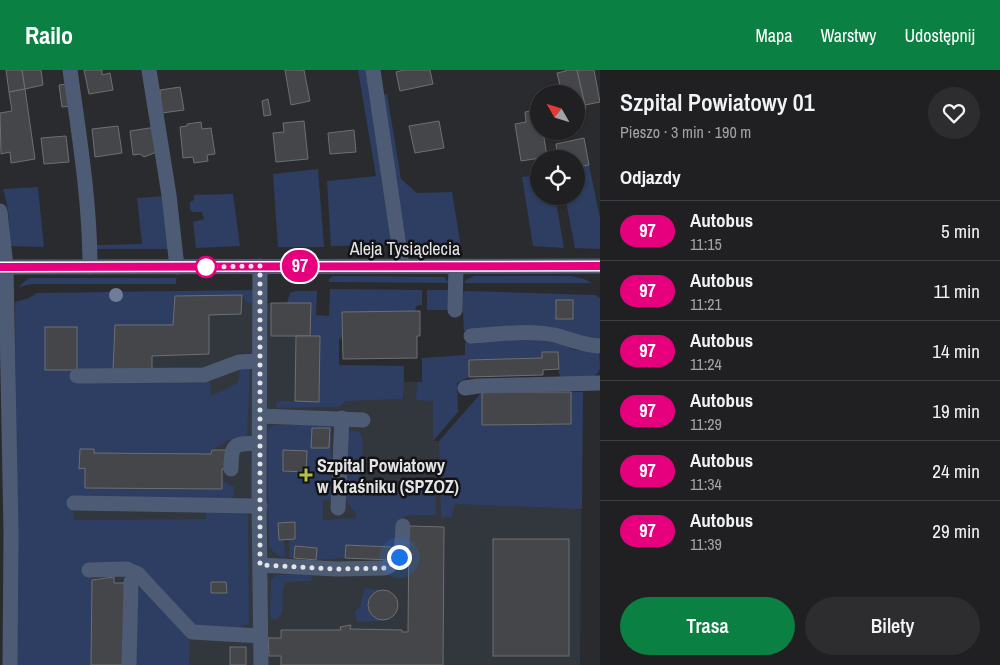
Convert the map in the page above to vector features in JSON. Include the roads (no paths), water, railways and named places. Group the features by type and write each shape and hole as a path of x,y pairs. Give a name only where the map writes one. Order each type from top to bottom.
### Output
{"street":[{"path":"70,70 84,182 90,245 90,267"},
{"path":"149,70 169,195 177,267"},
{"path":"373,70 402,266"},
{"path":"0,211 11,533 10,665"},
{"path":"260,266 259,443 260,636 262,665"},
{"path":"455,310 456,266"},
{"name":"Aleja Tysiąclecia","path":"3,267 600,266"},
{"path":"471,336 522,332 554,335 591,346 600,346"},
{"path":"77,376 204,375 240,362 259,362"},
{"path":"465,388 478,386 600,383"},
{"path":"260,416 363,420"},
{"path":"338,508 342,418"},
{"path":"231,469 232,450 237,444 259,443"},
{"path":"74,503 260,506"},
{"path":"260,565 337,569 385,568 390,566 399,557 403,526"},
{"path":"89,570 127,569 138,574 192,632 260,636"},
{"path":"129,665 131,582 138,574"}],"place":[{"name":"Szpital Powiatowy w Kraśniku (SPZOZ)","path":"306,475"}]}
